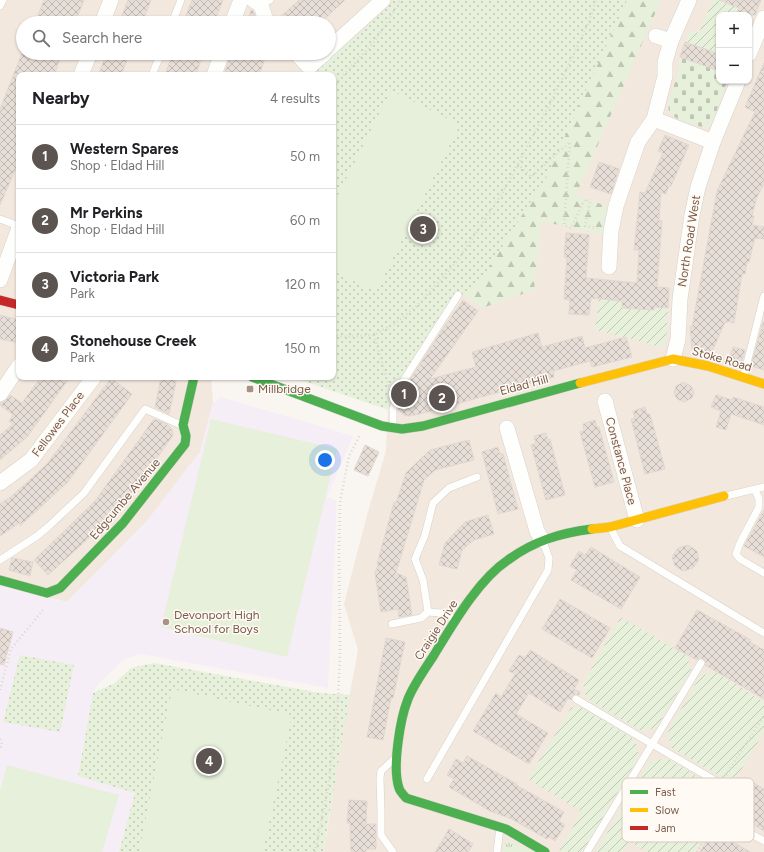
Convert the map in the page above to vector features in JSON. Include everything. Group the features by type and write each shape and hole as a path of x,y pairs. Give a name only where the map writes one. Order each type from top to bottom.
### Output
{"street":[{"path":"105,16 111,0"},
{"path":"235,16 241,0"},
{"path":"336,43 384,0"},
{"path":"609,267 616,206 638,142 654,119 664,76 665,62 671,41 689,0"},
{"path":"261,2 264,16"},
{"path":"752,48 764,18"},
{"path":"656,36 671,41"},
{"path":"82,72 87,60"},
{"path":"215,72 219,60"},
{"path":"302,60 309,67 317,60"},
{"name":"North Road West","path":"673,359 678,338 680,299 692,215 698,187 713,142 737,84"},
{"path":"654,119 713,142"},
{"path":"0,280 16,235"},
{"path":"0,300 16,304"},
{"name":"Stoke Road","path":"673,359 714,367 764,384"},
{"name":"Eldad Hill","path":"260,380 382,426 393,429 408,429 673,359"},
{"path":"0,394 16,370"},
{"name":"Fellowes Place","path":"0,483 31,460 92,380"},
{"name":"Edgcumbe Avenue","path":"60,588 123,523 185,444 186,436 183,425 193,380"},
{"name":"Constance Place","path":"605,402 637,520"},
{"path":"506,428 537,531 542,540"},
{"name":"Craigie Drive","path":"546,852 506,829 406,798 399,789 396,770 399,733 408,700 427,666 456,620 484,580 507,560 542,540 575,531 610,527 724,496"},
{"path":"0,580 47,593 60,588"}],"lane":[{"path":"0,6 3,0"},
{"path":"175,16 181,0"},
{"path":"153,72 158,60"},
{"path":"0,219 16,226"},
{"path":"393,429 393,409 402,383 458,295"},
{"path":"743,377 764,296"},
{"path":"0,560 37,536 84,493 145,408 183,425"},
{"path":"428,612 423,580 415,559 425,535 433,503 449,488 477,478"},
{"path":"724,496 764,487"},
{"path":"755,490 759,499 759,507 740,543 736,554 740,559 764,573"},
{"path":"610,527 620,546 764,633"},
{"path":"427,779 548,570 549,558 542,540"},
{"path":"392,624 421,618 428,612 441,613 456,620"},
{"path":"632,778 701,663"},
{"path":"576,699 711,778"},
{"path":"393,852 381,835 382,811 380,778 381,770 397,757"},
{"path":"587,852 622,794"},
{"path":"497,852 500,827"},
{"path":"754,836 764,841"}],"path":[{"path":"336,83 374,42 401,0"},
{"path":"336,335 343,337 374,335 397,322 419,304 458,260 499,198 518,164 554,96 588,24 596,0"},
{"path":"518,164 531,178 570,142 564,225 571,228 585,199 590,202 585,226 612,231"},
{"path":"374,335 390,390"},
{"path":"315,852 328,788 338,699 340,655 340,502 349,456 368,420"},
{"path":"0,690 11,649 60,588"},
{"path":"0,739 2,744 0,750"}],"shaded area":[{"path":"0,0 387,0 336,49 336,16 16,16 16,60 324,60 314,72 16,72 16,380 211,380 213,403 200,452 147,521 67,602 0,585"},
{"path":"614,0 764,0 764,852 323,852 358,650 344,604 367,515 386,451 388,404 395,386"},
{"name":"Devonport High School for Boys","path":"221,397 353,436 327,497 337,501 328,688 141,654 125,659 100,682 93,693 78,775 135,793 119,852 0,852 0,585 67,602 147,521 200,452 213,403"}],"green space":[{"path":"387,0 627,0 547,176 479,283 458,298 398,383 391,399 389,410 300,380 336,380 336,72 314,72 324,60 336,60 336,49"},
{"path":"603,0 661,0 576,195 609,207 603,235 541,221 534,290 482,308 448,285"},
{"path":"713,0 724,0 723,2 739,8 737,12 716,12 716,53 685,42 690,31 699,33"},
{"path":"680,57 716,70 716,84 726,84 714,118 709,127 702,127 689,123 676,118 669,112 668,104 678,73"},
{"path":"391,90 460,125 376,292 336,272 336,199"},
{"path":"599,299 622,301 622,308 654,310 654,307 668,308 666,343 660,347 595,330"},
{"path":"211,419 337,449 287,657 161,627"},
{"path":"621,617 687,656 691,670 656,728 641,731 586,698 583,683"},
{"path":"20,655 74,665 60,732 3,722"},
{"path":"154,663 320,693 350,695 323,852 119,852 135,793 78,776 93,693 115,683 131,668"},
{"path":"716,672 764,702 764,732 738,775 731,778 723,778 672,748 667,734 700,676"},
{"path":"172,689 292,715 263,852 139,852"},
{"path":"579,706 635,740 639,756 626,778 622,778 622,785 582,852 562,852 559,850 582,812 528,779 571,708"},
{"path":"667,758 700,778 640,778 649,762"},
{"path":"7,765 119,795 102,852 0,852 0,791"},
{"path":"622,808 622,842 628,842 622,852 596,852"},
{"path":"509,840 533,852 503,852 504,846"},
{"path":"631,842 701,842 695,852 647,852"}],"building":[{"path":"44,0 84,0 78,16 38,16"},
{"path":"128,0 151,0 145,16 122,16"},
{"path":"192,0 223,0 217,16 186,16"},
{"path":"299,0 345,0 328,16 281,16"},
{"path":"719,0 761,0 755,15 752,15 752,12 737,12 739,8"},
{"path":"251,10 253,11 255,16 249,16"},
{"path":"685,42 716,53 716,70 680,57"},
{"path":"19,60 60,60 55,72 16,72 16,168 0,205 0,109"},
{"path":"104,60 127,60 122,72 99,72"},
{"path":"170,60 201,60 197,72 166,72"},
{"path":"229,60 264,60 260,72 225,72"},
{"path":"764,63 764,184 757,197 752,216 754,216 752,225 764,227 764,239 755,238 749,262 747,262 745,274 742,274 734,323 727,321 727,323 725,322 711,354 692,350 690,326 692,327 717,191 755,112 745,107"},
{"path":"665,135 689,145 671,186 669,186 666,194 661,192 659,220 662,221 657,287 669,288 668,308 654,307 654,310 622,308 622,301 591,298 589,315 569,314 570,300 564,299 567,258 564,257 566,233 589,235 586,278 637,283 639,250 634,250 640,192 645,193 663,153 658,151"},
{"path":"599,162 619,169 611,194 590,187"},
{"path":"463,300 478,311 430,379 476,367 472,352 538,333 542,347 582,336 585,348 626,337 632,357 592,367 590,361 553,371 554,377 420,414 409,416 404,415 398,409 406,386"},
{"path":"0,315 16,319 16,342 0,339"},
{"path":"764,322 764,370 751,366"},
{"path":"733,347 745,350 742,361 729,359"},
{"path":"39,380 68,380 27,437 0,460 0,435 13,424 9,421 13,415 0,405 0,403 4,402 10,395 22,403"},
{"path":"110,380 114,380 132,394 68,482 20,526 21,522 0,536 0,504 13,495 47,464"},
{"path":"160,380 176,380 169,414 155,407"},
{"path":"683,382 691,386 694,392 692,398 684,402 677,399 674,393 676,386"},
{"path":"716,395 732,400 733,397 764,407 764,425 731,414 726,430 716,427 721,411 711,407"},
{"path":"645,407 647,414 650,414 665,469 645,474 631,419 635,418 633,411"},
{"path":"154,419 167,424 172,429 173,435 141,481 112,517 48,575 34,560 95,501"},
{"path":"595,420 597,427 599,427 614,482 595,487 580,432 584,431 583,424"},
{"path":"546,433 548,440 550,439 565,495 546,500 531,445 536,443 534,436"},
{"path":"469,440 474,460 435,470 424,480 396,573 406,577 412,615 399,617 398,609 381,612 375,573 394,502 396,503 406,473 430,450"},
{"path":"365,445 379,452 368,476 354,470"},
{"path":"498,447 500,454 503,454 518,509 498,514 482,452"},
{"path":"764,510 764,557 744,546"},
{"path":"488,515 494,534 474,540 462,550 457,569 439,565 445,543 465,522"},
{"path":"688,545 697,551 699,560 693,568 683,571 675,566 672,557 678,548"},
{"path":"591,547 640,577 621,609 571,580 577,570 570,566 579,551 585,555"},
{"path":"12,558 33,562 30,576 9,570"},
{"path":"560,599 610,628 592,658 542,629"},
{"path":"697,610 751,640 750,642 764,650 764,699 705,665 706,661 703,659 699,658 697,660 675,648"},
{"path":"0,628 13,632 4,665 0,664"},
{"path":"386,638 405,642 393,698 391,698 383,740 367,737"},
{"path":"530,650 579,680 574,689 580,692 579,695 573,695 571,700 568,698 560,712 529,693 516,714 548,733 529,764 473,731 496,693 501,697 515,674 509,671 519,655 525,658"},
{"path":"467,756 564,812 559,821 565,825 555,841 549,837 547,839 512,819 490,811 449,787 454,779 447,775 456,759 463,763"},
{"path":"754,783 764,789 764,831 754,825"},
{"path":"349,800 367,801 366,824 376,824 376,849 366,849 366,852 351,852 350,823 347,823"},
{"path":"449,829 473,844 468,852 435,852"},
{"path":"706,842 733,842 750,852 700,852"}],"traffic: fast":[{"path":"0,580 47,593 60,588 123,523 185,444 186,436 183,425 193,380"},
{"path":"260,380 382,426 402,429 423,426 580,383"},
{"path":"545,852 506,829 406,798 401,792 397,779 396,768 398,744 402,719 413,688 467,603 486,579 518,553 538,543 569,533 592,529"}],"traffic: slow":[{"path":"580,383 673,359 708,366 764,384"},
{"path":"592,529 610,527 724,496"}],"traffic: jam":[{"path":"0,300 16,304"}],"place":[{"name":"Victoria Park","path":"423,229"},
{"name":"Millbridge","path":"250,389"},
{"name":"Western Spares","path":"404,394"},
{"name":"Mr Perkins","path":"442,398"},
{"name":"Devonport High School for Boys","path":"166,622"},
{"name":"Stonehouse Creek","path":"209,761"}]}
